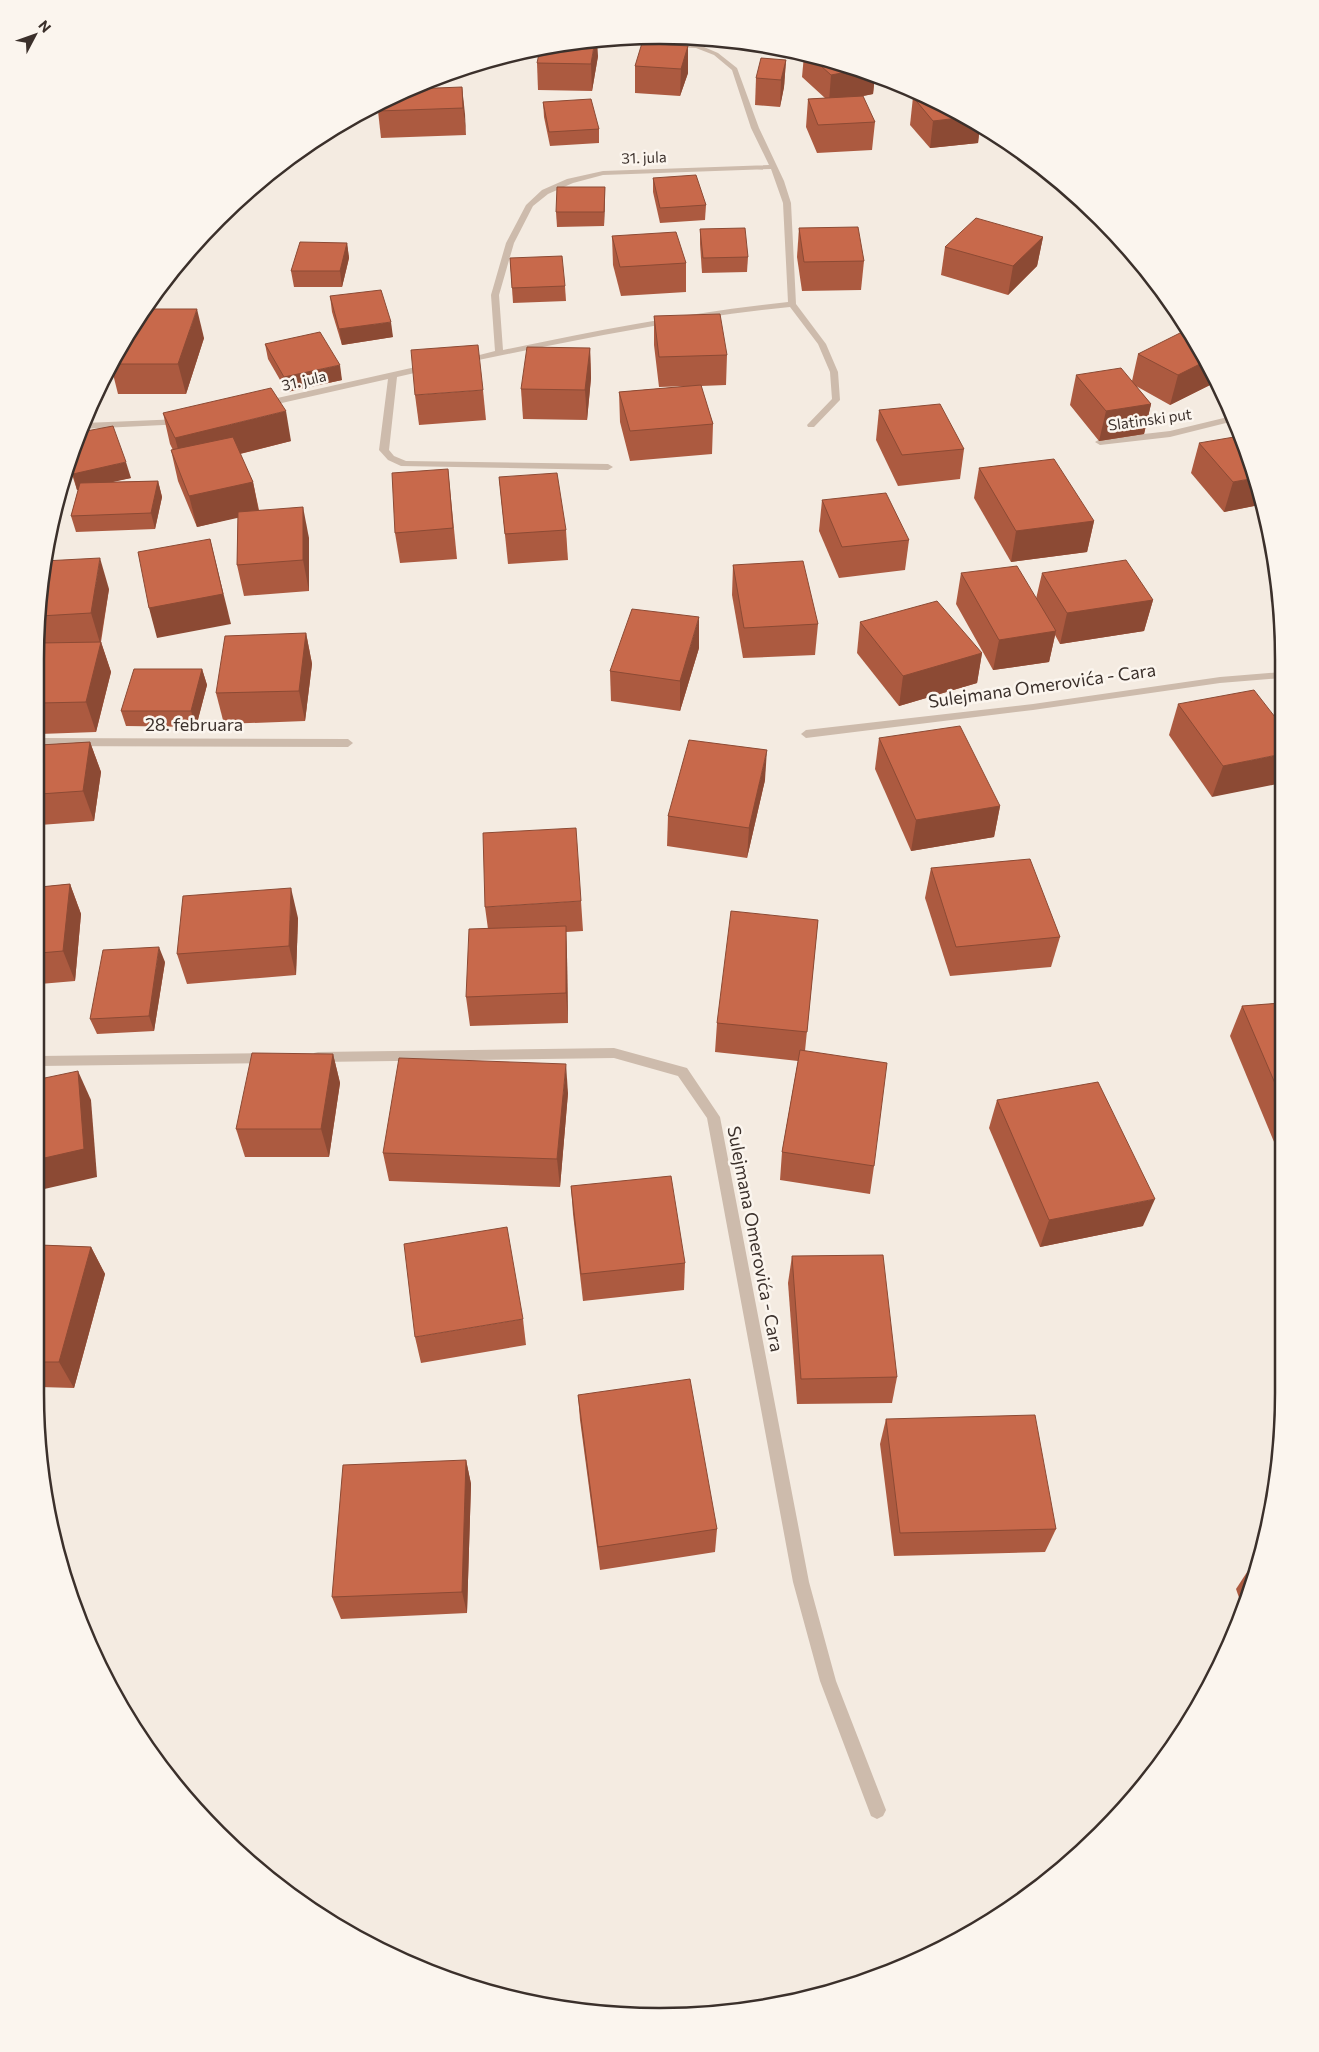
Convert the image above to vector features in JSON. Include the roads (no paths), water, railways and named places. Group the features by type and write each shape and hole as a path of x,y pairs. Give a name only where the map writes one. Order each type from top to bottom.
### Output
{"street":[{"path":"639,45 697,46 716,54 735,68 755,128 787,203 792,304 822,344 834,372 836,400 811,425"},
{"name":"31. jula","path":"499,353 495,295 510,243 530,206 545,192 570,181 603,173 773,167"},
{"path":"451,363 616,329 723,311 792,304"},
{"name":"31. jula","path":"255,406 441,364"},
{"path":"393,374 384,450 391,458 404,464 608,467"},
{"name":"Slatinski put","path":"1100,442 1170,434 1226,420"},
{"path":"90,426 192,422"},
{"name":"Sulejmana Omerovića - Cara","path":"806,734 1033,707 1220,680 1275,676"},
{"name":"28. februara","path":"44,742 348,743"},
{"name":"Sulejmana Omerovića - Cara","path":"308,1057 614,1053 682,1072 713,1117 801,1582 828,1681 877,1810"},
{"path":"44,1061 278,1058"}]}
